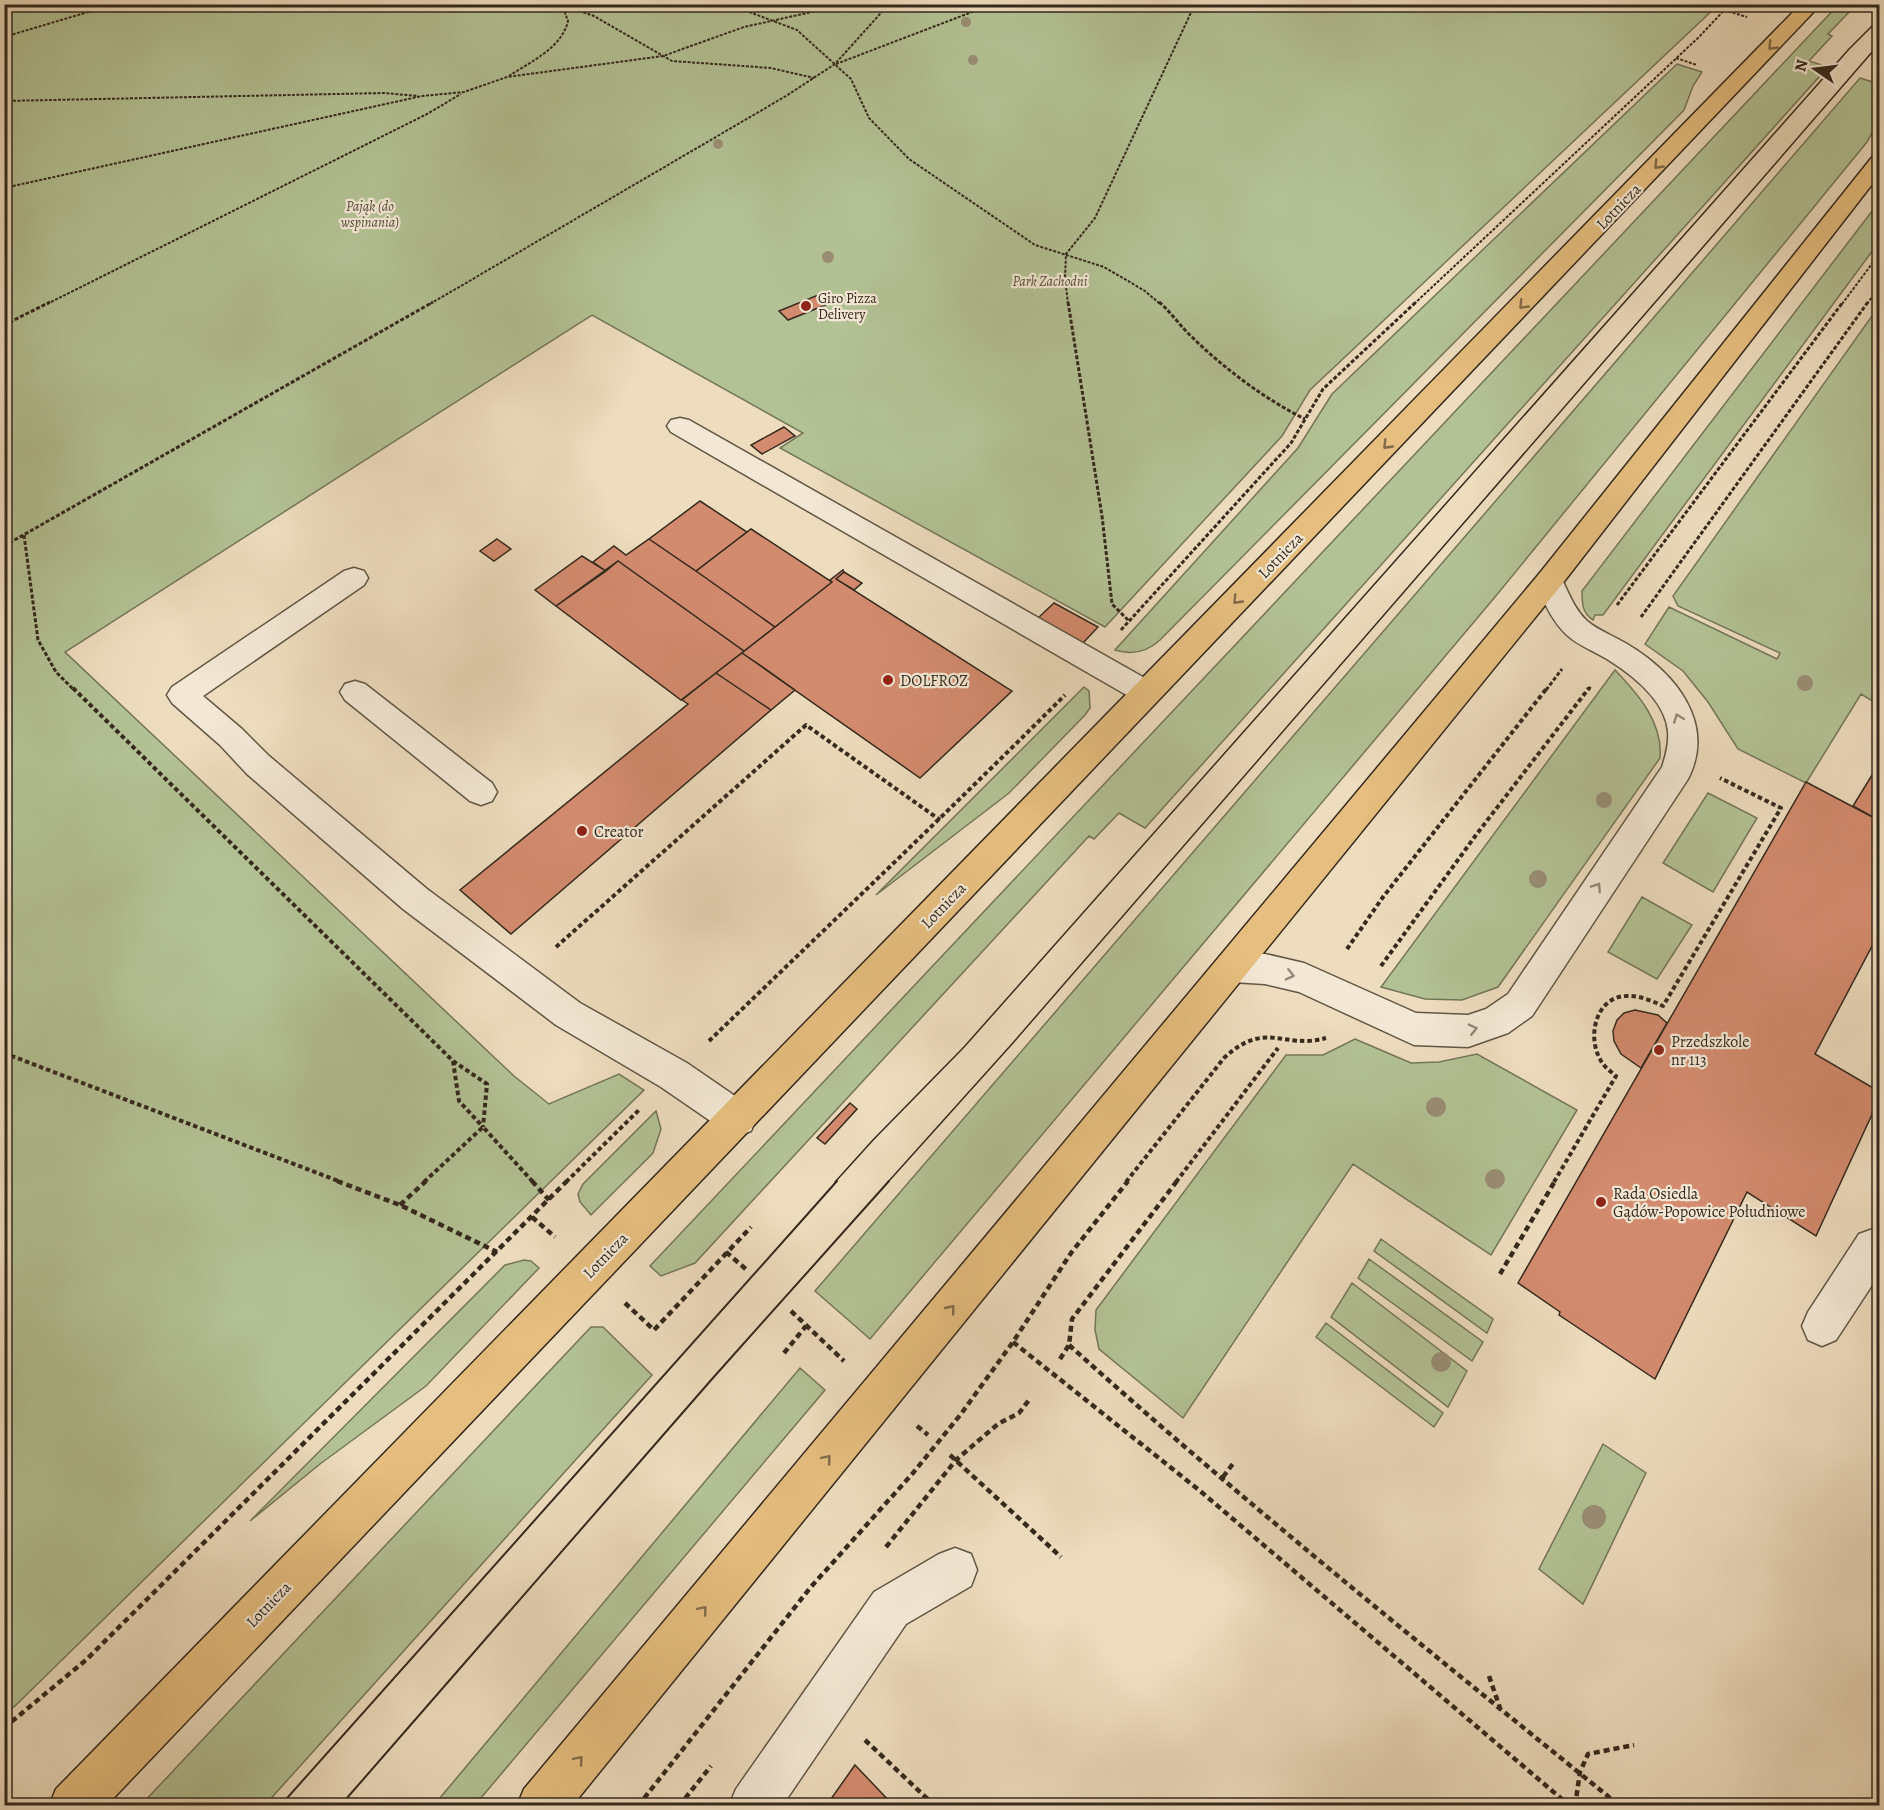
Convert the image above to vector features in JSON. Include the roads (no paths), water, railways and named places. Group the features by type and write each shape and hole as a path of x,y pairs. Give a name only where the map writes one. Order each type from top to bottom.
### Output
{"main road":[{"name":"Lotnicza","path":"73,1806 1812,4"},
{"path":"542,1806 1549,581 1880,160"}],"lane":[{"path":"680,426 1148,693"},
{"path":"354,578 182,694 231,737 258,765 380,870 520,979 568,1014 675,1075 738,1119"},
{"path":"1232,967 1265,969 1304,978 1414,1029 1468,1031 1496,1022 1520,1005 1677,770 1683,741 1680,720 1667,696 1649,676 1617,652 1588,637 1575,626 1559,604 1549,581"},
{"path":"355,692 481,792"},
{"path":"1822,1326 1873,1248 1880,1251"},
{"path":"753,1806 890,1608 955,1570"}],"tram line":[{"path":"835,1182 964,1047 1849,49 1880,18"},
{"path":"888,1182 1012,1044 1880,43"},
{"path":"280,1806 837,1181"},
{"path":"340,1806 712,1379 889,1181"}],"place":[{"name":"Giro Pizza Delivery","path":"806,306"},
{"name":"DOLFROZ","path":"888,680"},
{"name":"Creator","path":"582,831"},
{"name":"Przedszkole nr 113","path":"1659,1050"},
{"name":"Rada Osiedla Gądów-Popowice Południowe","path":"1601,1202"}],"park label":[{"name":"Pająk (do wspinania)","path":"370,214"},
{"name":"Park Zachodni","path":"1050,281"}]}
